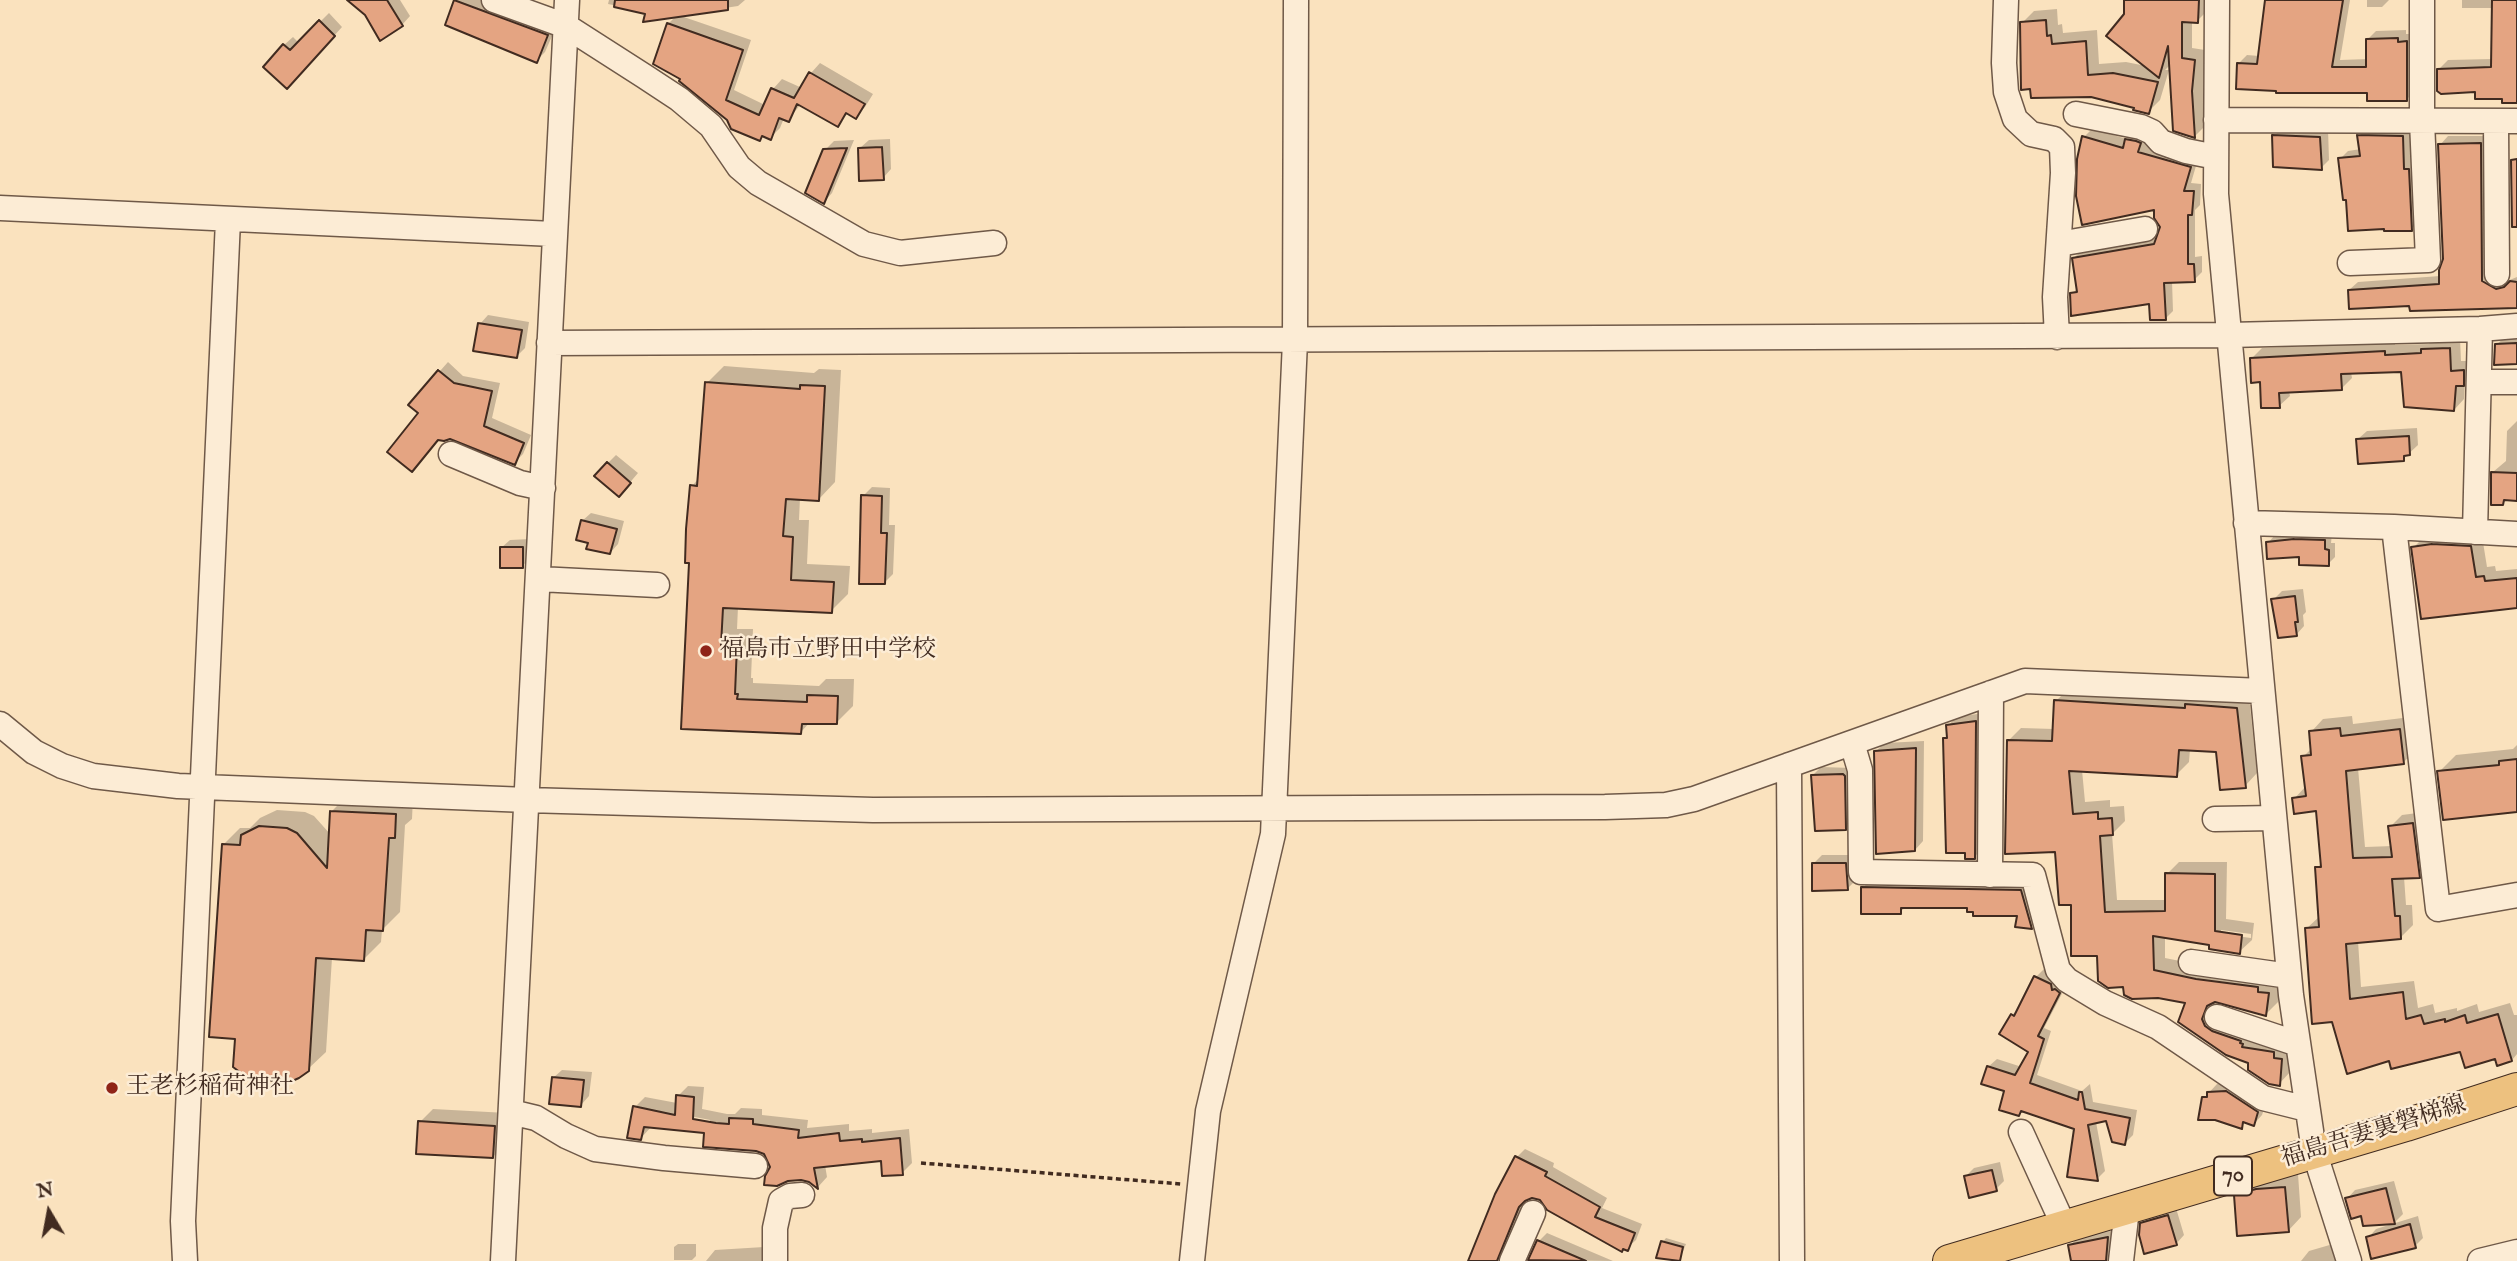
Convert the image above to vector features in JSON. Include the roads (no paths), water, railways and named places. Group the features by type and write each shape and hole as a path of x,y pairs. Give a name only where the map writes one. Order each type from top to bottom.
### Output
{"main road":[{"name":"福島吾妻裏磐梯線","path":"1949,1261 2517,1089"}],"street":[{"path":"494,0 565,26 679,99 711,126 739,167 758,183 864,244 900,253 994,243"},
{"path":"503,1261 539,579 553,234 567,0"},
{"path":"1192,1261 1208,1111 1273,834 1295,341 1296,0"},
{"path":"2006,0 2006,92 2015,118 2031,134 2054,139 2062,147 2055,296 2057,337"},
{"path":"2217,0 2216,194 2289,976 2314,1151 2349,1261"},
{"path":"2350,263 2428,260 2422,0"},
{"path":"2076,114 2140,127 2152,132 2161,142 2186,151 2216,157"},
{"path":"2216,120 2506,121 2497,274"},
{"path":"0,208 553,234"},
{"path":"185,1261 183,1221 228,220"},
{"path":"2059,244 2145,229"},
{"path":"549,344 2057,337 2480,329 2517,326"},
{"path":"2475,532 2480,329"},
{"path":"2479,382 2517,382"},
{"path":"451,454 510,480 543,488"},
{"path":"2246,523 2517,534"},
{"path":"2394,527 2438,909 2517,895"},
{"path":"539,579 657,585"},
{"path":"0,724 34,752 62,766 93,776 203,786 527,800 873,810 1666,805 1694,799 2025,681 2262,691"},
{"path":"1990,875 1991,693"},
{"path":"1852,743 1860,770 1861,872 2033,875 2058,970 2067,980 2105,1003 2158,1027 2263,1098 2307,1109"},
{"path":"1789,765 1793,1261"},
{"path":"2215,818 2274,818"},
{"path":"2191,962 2289,976"},
{"path":"2217,1017 2298,1044"},
{"path":"511,1112 536,1118 595,1149 755,1166"},
{"path":"2021,1132 2064,1226"},
{"path":"775,1261 775,1228 780,1201 790,1196 802,1195"},
{"path":"2121,1261 2127,1209"},
{"path":"1512,1261 1533,1213"},
{"path":"2480,1261 2517,1252"}],"place":[{"name":"福島市立野田中学校","path":"706,651"},
{"name":"王老杉稲荷神社","path":"112,1088"}]}
